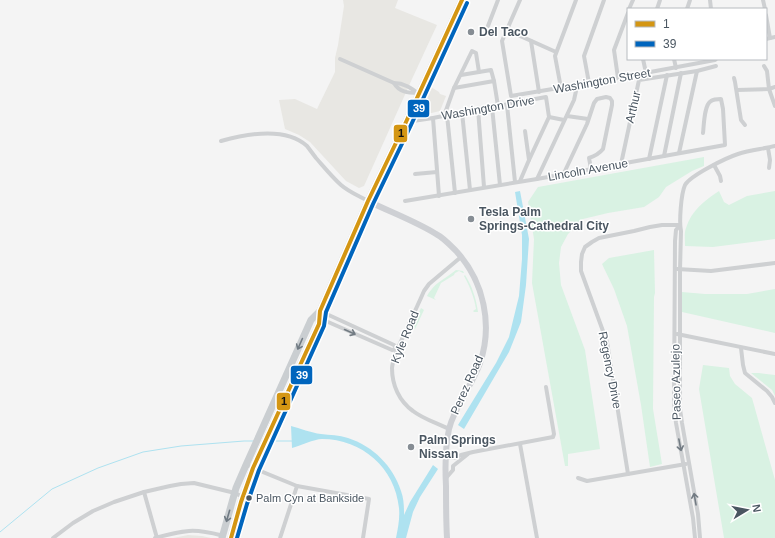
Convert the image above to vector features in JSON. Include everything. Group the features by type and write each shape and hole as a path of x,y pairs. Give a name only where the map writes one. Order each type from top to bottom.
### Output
{"main road":[{"path":"233,538 243,497 253,468 319,324 318,315 368,201 462,0"},
{"name":"Perez Road","path":"368,201 438,234 451,246 469,267 480,293 485,317 486,334 483,349 480,363 452,418 445,457 447,538"},
{"path":"223,537 235,493 246,465 308,326 311,320 318,315"}],"street":[{"path":"488,26 498,0"},
{"path":"520,0 507,30 556,52"},
{"path":"561,88 555,56 576,0"},
{"path":"589,83 584,56 604,0"},
{"path":"618,78 614,50 627,16"},
{"path":"767,27 768,39 775,37"},
{"name":"Washington Street","path":"507,30 502,41 511,96 715,60"},
{"path":"531,41 539,92"},
{"path":"455,193 445,115 454,88 472,51 476,53 479,72"},
{"path":"340,59 394,83 398,89 408,93 418,94"},
{"path":"643,60 646,73"},
{"path":"674,60 676,68"},
{"name":"Arthur","path":"621,164 639,80 697,71 716,66"},
{"path":"764,66 767,71 775,106"},
{"path":"461,75 491,70 498,106"},
{"path":"679,153 697,71"},
{"path":"664,156 681,73"},
{"path":"650,158 667,75"},
{"path":"734,78 736,82 741,120 745,125"},
{"path":"454,88 494,81"},
{"path":"737,90 770,89 775,87"},
{"path":"537,179 574,100 576,91"},
{"path":"564,173 594,103 597,99 606,96 612,101 612,105 602,149 600,153 589,158 591,169"},
{"name":"Washington Drive","path":"406,122 546,97 549,117"},
{"name":"Lincoln Avenue","path":"405,201 725,145 721,99 711,101 708,105 705,112 703,133"},
{"path":"507,105 517,182"},
{"path":"492,107 500,185"},
{"path":"478,109 484,188"},
{"path":"462,112 470,190"},
{"path":"566,116 588,119"},
{"path":"517,182 549,117 564,120"},
{"path":"433,118 438,196"},
{"path":"525,131 529,160"},
{"name":"Perez Road","path":"221,141 262,133 294,138 306,146 341,185 350,192 368,201"},
{"path":"721,182 720,176 714,165 738,154 775,146"},
{"path":"768,148 770,160 769,168"},
{"name":"Paseo Azulejo","path":"700,538 698,514 676,423 674,402 677,334 677,269 675,241 676,230 680,225 685,186 695,176 714,165"},
{"path":"415,174 436,172"},
{"name":"Regency Drive","path":"628,474 607,342 581,271 582,254 586,247 599,238 662,225 680,225"},
{"name":"Kyle Road","path":"449,429 415,413 404,403 397,394 392,368 398,349 424,291 429,284 461,257"},
{"path":"677,269 711,271 775,263"},
{"path":"318,315 394,345 398,349"},
{"path":"318,315 392,350 398,349"},
{"path":"677,334 775,354"},
{"path":"741,348 745,373 767,391 775,403"},
{"path":"445,457 455,458 470,453 554,436 546,387"},
{"path":"520,444 537,538"},
{"path":"446,479 453,470 453,466 470,453"},
{"path":"578,478 587,481 686,464"},
{"name":"Paseo Azulejo","path":"686,464 695,538"},
{"path":"246,465 297,486 369,499 363,538"},
{"path":"53,538 73,523 93,511 114,502 144,492 181,484 194,483 235,493 243,497"},
{"path":"280,538 297,486"},
{"path":"144,492 156,538 173,533 190,531 205,532 233,538"},
{"path":"58,534 62,538"}],"shaded area":[{"path":"343,0 398,0 395,8 437,25 364,186 359,188 346,181 310,142 285,129 279,100 295,99 317,109 335,72 335,58 344,6"},
{"path":"431,87 440,94 446,96 440,111 423,115 419,113"},
{"path":"188,535 202,536 211,538 173,538"}],"green space":[{"path":"704,157 704,166 692,171 666,187 659,197 644,207 583,219 568,234 561,247 559,263 561,285 585,350 600,449 568,454 568,466 565,466 532,283 534,239 528,202 538,187"},
{"path":"719,191 724,202 729,205 747,196 775,191 775,239 713,247 685,246 685,230 691,216 704,202"},
{"path":"654,250 655,293 653,409 662,464 650,467 627,326 614,289 602,264 609,258"},
{"path":"456,270 463,271 464,273 459,271 441,283 434,298 436,300 427,296 437,284"},
{"path":"465,275 470,283 478,312 473,311 476,309 472,292 464,276"},
{"path":"775,289 775,333 682,312 682,292 705,294 747,294"},
{"path":"421,308 424,310 415,329 412,328"},
{"path":"703,365 729,368 730,376 735,384 752,398 775,480 775,538 724,538 699,389"},
{"path":"751,373 775,375 775,396 772,390"}],"water":[{"path":"520,191 529,239 526,285 521,322 509,352 464,429 458,425 496,363 509,337 519,296 522,235 515,192"},
{"path":"291,426 317,433 348,438 366,446 374,452 393,473 403,497 404,515 410,502 433,465 438,469 420,497 413,512 406,538 396,538 399,508 396,494 391,480 374,458 363,450 337,440 319,439 292,448"}],"waterway":[{"path":"0,532 52,489 98,468 143,452 181,446 254,441"},
{"path":"270,441 292,441"}],"transit line":[{"name":"1","path":"231,538 241,502 253,468 319,324 320,311 368,201 462,0"},
{"name":"39","path":"237,538 259,470 324,326 326,312 373,204 467,3"}],"place":[{"name":"Del Taco","path":"471,32"},
{"name":"Tesla Palm Springs-Cathedral City","path":"471,219"},
{"name":"Palm Springs Nissan","path":"411,447"},
{"name":"Palm Cyn at Bankside","path":"249,498"}]}
